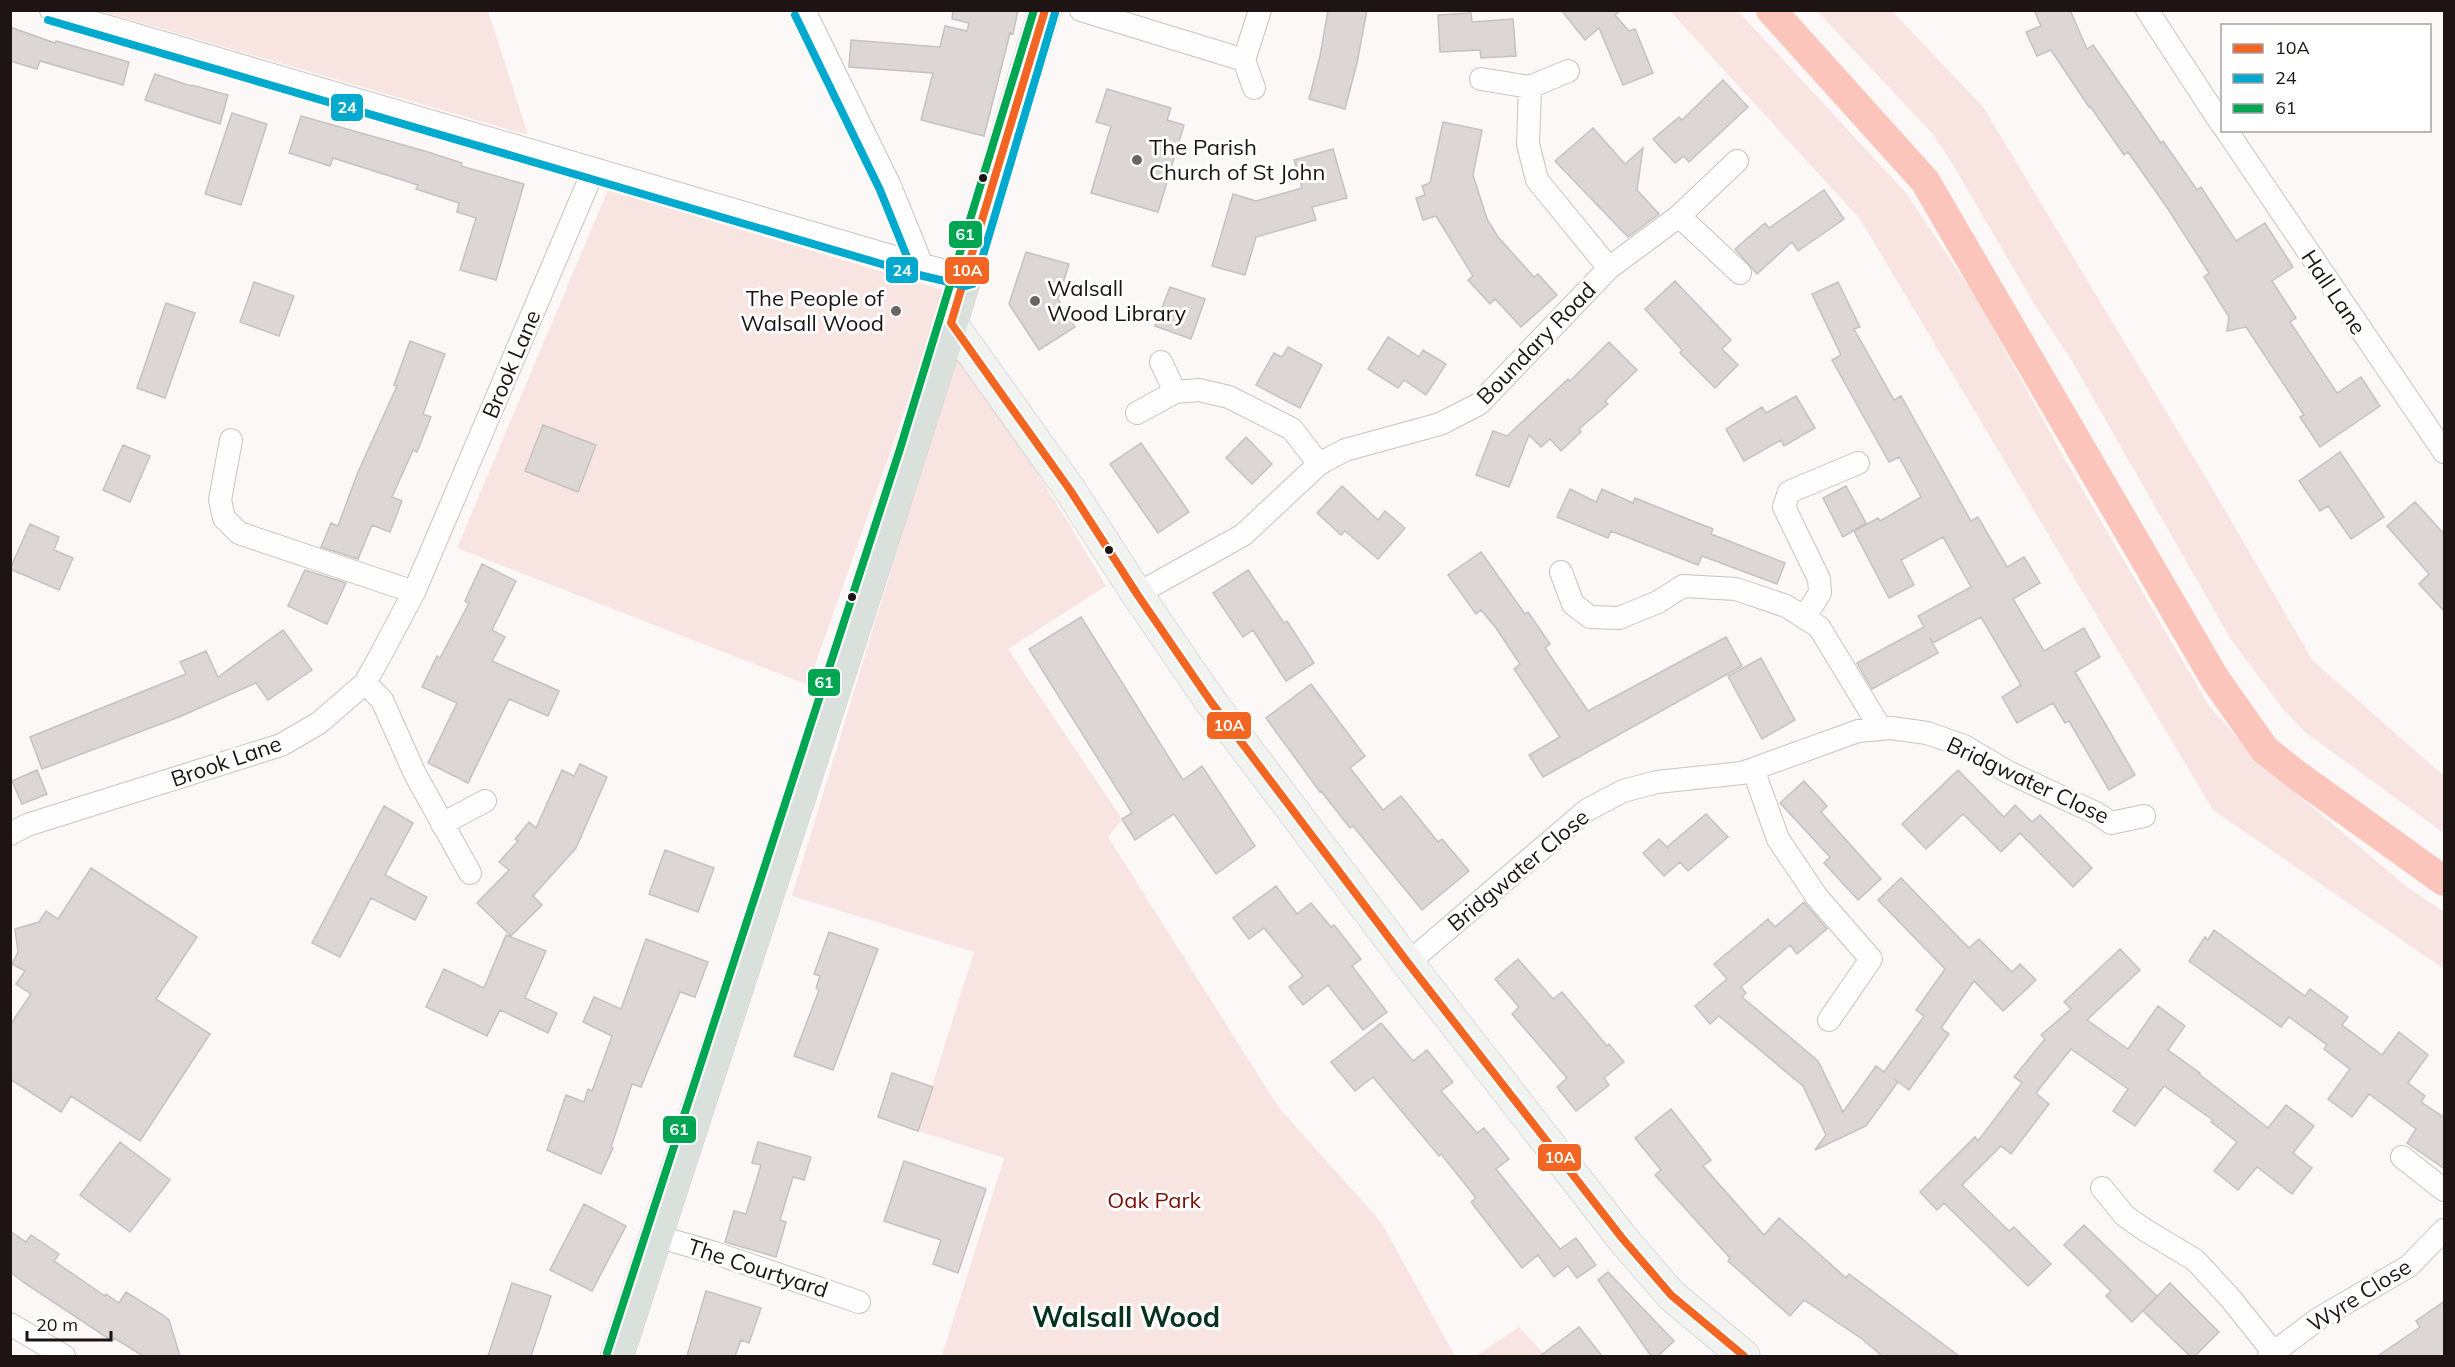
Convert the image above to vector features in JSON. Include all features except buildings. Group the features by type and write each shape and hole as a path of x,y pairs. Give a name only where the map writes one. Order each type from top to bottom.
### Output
{"highway":[{"path":"617,1356 783,850 966,276 1045,10"}],"main road":[{"path":"951,323 1070,490 1137,594 1211,702 1408,963 1622,1238 1671,1295 1744,1356"}],"street":[{"path":"51,10 966,276"},
{"path":"804,10 890,186 922,265"},
{"path":"1081,10 1244,60"},
{"path":"1254,88 1244,60 1260,10"},
{"path":"2147,10 2221,122"},
{"path":"1481,79 1530,87 1568,72"},
{"path":"1530,87 1528,144 1537,180 1609,268"},
{"name":"Hall Lane","path":"2227,132 2321,273 2445,452"},
{"name":"Boundary Road","path":"1137,594 1243,536 1319,464 1345,450 1440,424 1479,404 1609,268 1679,216 1737,161"},
{"name":"Brook Lane","path":"10,834 27,825 281,745 319,723 365,682 414,592 594,169"},
{"path":"1679,216 1740,273"},
{"path":"1161,362 1175,392"},
{"path":"1137,413 1175,392 1200,390 1229,397 1292,429 1319,464"},
{"path":"231,440 220,500 224,518 239,533 414,592"},
{"path":"1804,618 1820,593 1819,579 1784,507 1789,492 1858,463"},
{"path":"1562,572 1573,604 1590,617 1619,618 1658,602 1683,586 1736,589 1786,606 1819,627 1881,729"},
{"path":"365,682 382,700 403,749 470,873"},
{"name":"Bridgwater Close","path":"1408,963 1587,810 1623,791 1656,782 1742,773 1858,731 1891,728 1927,733 1964,746 2008,772 2098,814 2111,823 2144,816"},
{"path":"1753,769 1778,839 1817,897 1871,959 1829,1020"},
{"path":"442,824 485,801"},
{"path":"2402,1157 2445,1190"},
{"path":"2102,1188 2125,1216 2195,1260 2231,1299 2271,1355"},
{"name":"Wyre Close","path":"2271,1355 2318,1319 2409,1266 2445,1230"},
{"name":"The Courtyard","path":"656,1236 715,1253 859,1302"},
{"path":"10,1324 39,1350 64,1356"}],"green space":[{"path":"100,11 488,11 528,135"},
{"path":"1670,11 1738,11 1906,193 1978,301 2063,456 2209,706 2260,763 2407,887 2444,912 2444,969 2213,810 1860,219"},
{"path":"1817,11 1892,11 1983,107 2313,661 2444,776 2444,833 2306,733 2283,709 2230,638 2069,356 2033,302 1949,158 1932,133"},
{"path":"608,190 947,291 808,685 457,548"},
{"name":"Oak Park","path":"958,349 1106,586 1008,649 1122,819 1108,837 1279,1108 1381,1222 1455,1356 942,1356 1004,1158 918,1131 974,952 792,896"},
{"path":"1519,1327 1546,1356 1476,1356"}],"waterway":[{"path":"1771,10 1925,181 2215,679 2265,750 2444,881"}],"transit line":[{"name":"61","path":"607,1353 900,449 1034,10"},
{"name":"10A","path":"1045,10 951,323 1070,490 1137,594 1211,702 1408,963 1622,1238 1671,1295 1744,1356"},
{"name":"24","path":"48,20 919,275 966,286 973,284 976,279 1055,13"},
{"name":"24","path":"795,15 880,190 912,269"}],"place":[{"name":"The Parish Church of St John","path":"1137,160"},
{"name":"Walsall Wood Library","path":"1035,301"},
{"name":"The People of Walsall Wood","path":"896,311"}],"district":[{"name":"Walsall Wood","path":"1126,1316"}]}
